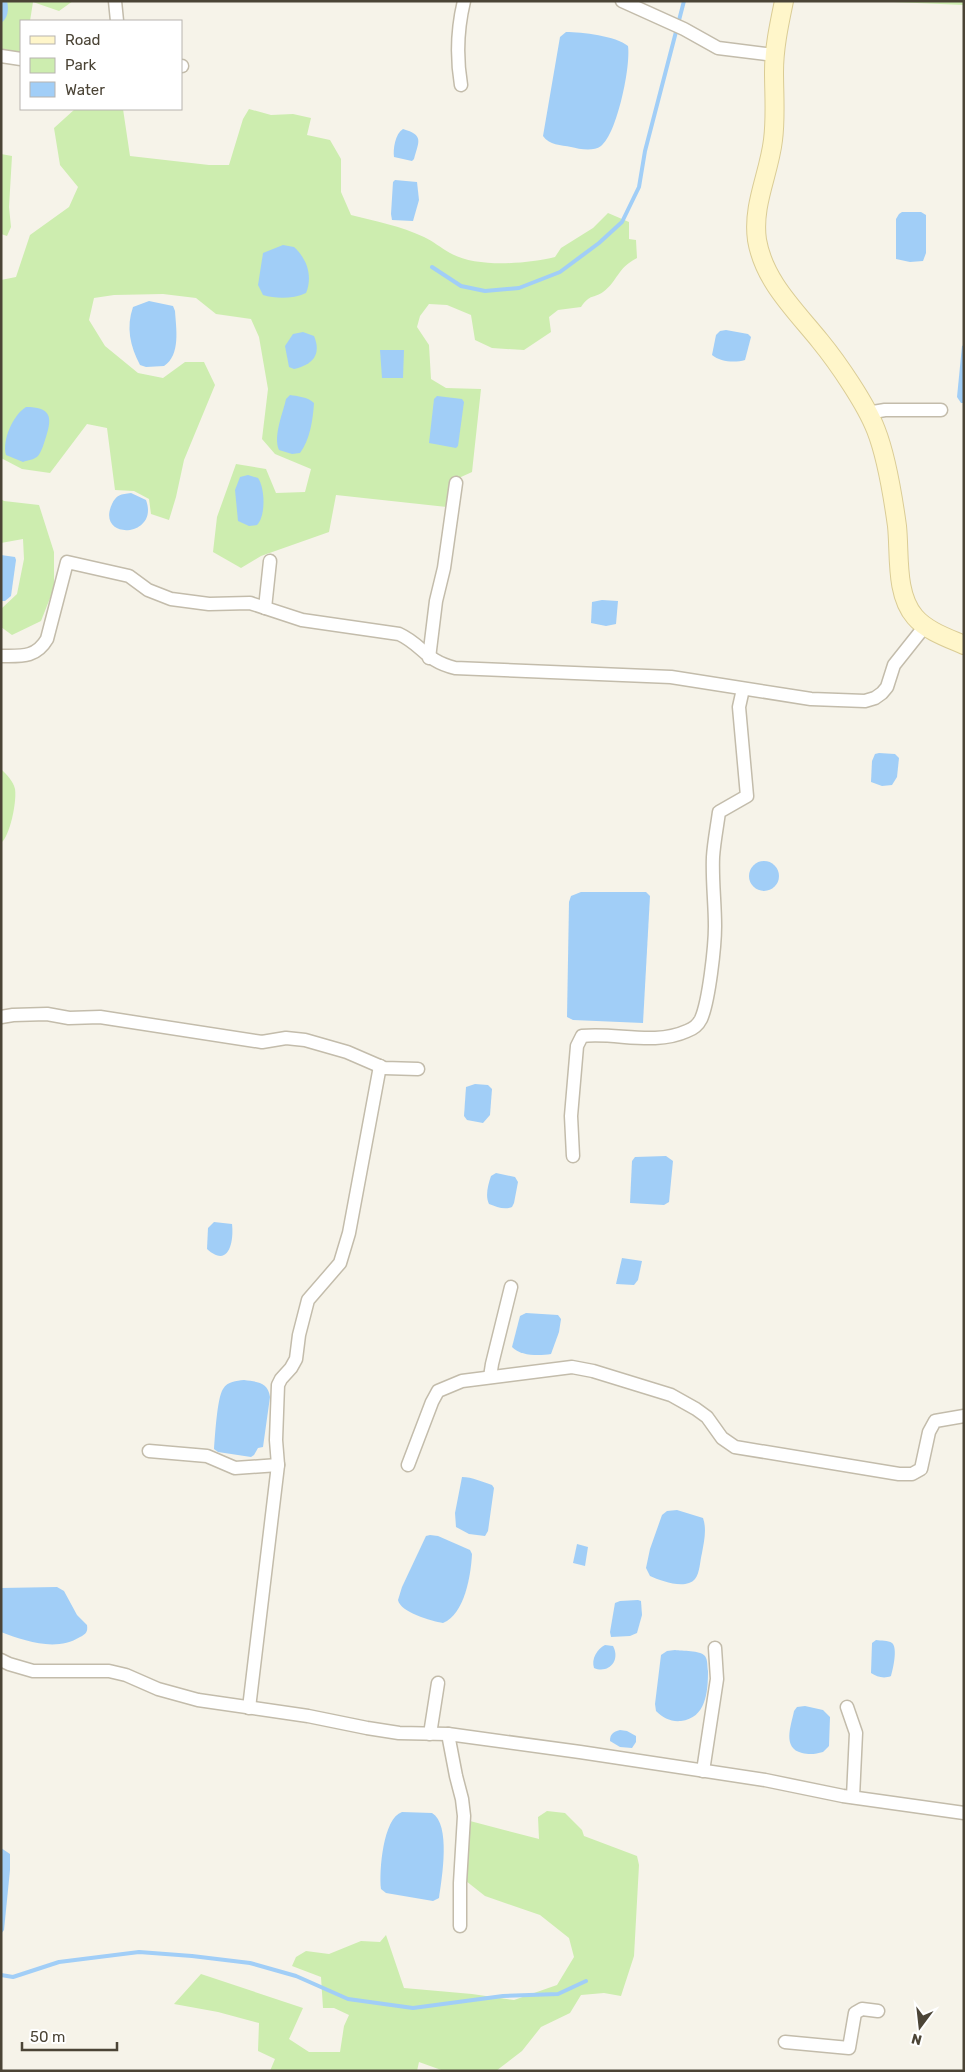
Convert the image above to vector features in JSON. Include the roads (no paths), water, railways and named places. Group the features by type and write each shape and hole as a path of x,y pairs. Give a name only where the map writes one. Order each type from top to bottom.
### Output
{"main road":[{"path":"784,1 774,56 774,139 758,204 756,222 761,256 780,292 839,366 876,430 891,486 902,583 906,601 916,618 925,626 964,645"}],"street":[{"path":"115,1 117,20"},
{"path":"460,85 456,45 464,1"},
{"path":"622,1 668,21 718,48 774,56"},
{"path":"1,56 20,59"},
{"path":"867,413 885,410 941,410"},
{"path":"429,658 436,601 445,559 456,483"},
{"path":"265,608 270,561"},
{"path":"1,656 33,653 42,647 46,639 67,562 129,576 148,590 171,599 209,604 250,603 302,620 399,634 416,645 429,658 443,665 455,668 671,677 701,680 743,689 811,699 865,701 876,698 887,688 894,665 925,626"},
{"path":"573,1156 571,1116 576,1046 582,1036 596,1034 628,1038 664,1038 686,1032 695,1027 700,1020 704,1009 714,947 713,858 719,812 747,796 739,707 743,689"},
{"path":"1,1017 47,1014 69,1018 100,1017 262,1042 286,1038 305,1040 347,1052 380,1066 418,1069"},
{"path":"248,1708 278,1465 276,1440 278,1385 281,1378 292,1368 296,1359 299,1335 308,1300 340,1263 349,1233 380,1066"},
{"path":"490,1377 511,1287"},
{"path":"408,1465 438,1391 462,1381 572,1367 593,1371 671,1395 685,1402 707,1418 722,1438 735,1447 899,1474 912,1474 921,1469 929,1432 935,1421 964,1416"},
{"path":"149,1451 207,1456 235,1468 278,1465"},
{"path":"703,1771 717,1679 716,1648"},
{"path":"1,1660 33,1671 94,1669 109,1671 179,1696 308,1716 391,1732 448,1734 765,1780 853,1798 964,1814"},
{"path":"430,1734 438,1682"},
{"path":"847,1707 856,1733 853,1798"},
{"path":"448,1734 464,1816 460,1884 460,1926"},
{"path":"785,2042 849,2048 855,2013 862,2008 878,2011"}],"water":[{"path":"1,1 7,1 8,8 7,16 1,23"},
{"path":"566,32 607,37 628,46 622,99 607,139 598,148 582,149 556,144 548,141 543,136 560,37"},
{"path":"403,129 417,136 417,148 412,161 394,157 396,138"},
{"path":"395,180 417,182 419,200 413,221 392,220 393,182"},
{"path":"902,212 921,212 926,215 926,253 923,261 910,262 896,259 896,219"},
{"path":"283,245 294,247 308,268 309,280 306,293 284,298 263,295 258,285 263,253"},
{"path":"149,301 173,306 175,311 175,348 173,355 164,366 146,367 140,365 130,336 133,307"},
{"path":"726,330 748,334 751,337 745,360 728,361 712,355 716,335 720,331"},
{"path":"303,332 314,336 317,349 316,354 306,365 294,369 289,367 285,346 293,334"},
{"path":"964,345 964,403 961,403 957,397 962,346"},
{"path":"380,350 404,350 403,378 382,378"},
{"path":"290,395 306,398 314,403 309,436 300,453 292,454 279,450 277,444 279,424 286,399"},
{"path":"437,396 462,399 464,402 458,446 456,448 429,443 434,399"},
{"path":"26,407 34,407 45,411 48,414 49,423 42,449 38,456 23,462 6,455 5,449 7,435 13,422"},
{"path":"248,475 258,478 264,502 260,521 257,525 249,526 238,521 235,490 240,477"},
{"path":"131,493 146,500 148,513 144,522 137,528 119,529 112,524 109,516 112,504 119,496"},
{"path":"1,555 15,557 16,560 11,596 5,601 1,601"},
{"path":"602,600 618,601 616,624 606,626 591,623 592,602"},
{"path":"875,754 895,754 899,758 897,777 892,785 882,786 871,782 872,761"},
{"path":"764,861 775,865 779,876 775,887 764,891 753,887 749,876 753,865"},
{"path":"581,892 646,892 650,896 643,1023 573,1020 567,1017 569,902 571,896"},
{"path":"475,1084 488,1085 492,1089 490,1115 483,1123 467,1120 464,1116 466,1087"},
{"path":"666,1156 673,1161 669,1202 664,1205 630,1203 632,1161 635,1157"},
{"path":"496,1173 515,1177 518,1182 512,1207 503,1208 489,1204 487,1198 488,1187 491,1176"},
{"path":"214,1222 232,1224 231,1245 225,1254 220,1256 207,1249 208,1228"},
{"path":"622,1258 642,1261 638,1280 634,1285 616,1284"},
{"path":"526,1313 558,1315 561,1319 559,1332 551,1354 525,1354 512,1347 520,1316"},
{"path":"244,1380 262,1384 267,1388 270,1397 263,1447 258,1448 251,1457 218,1452 214,1449 219,1400 223,1389 227,1384"},
{"path":"462,1477 481,1481 492,1485 494,1488 488,1531 485,1536 469,1534 456,1527 455,1513"},
{"path":"677,1510 703,1518 705,1527 698,1573 695,1579 686,1584 667,1582 650,1576 646,1568 650,1549 662,1515 667,1511"},
{"path":"426,1536 438,1536 470,1550 472,1554 468,1582 462,1602 451,1618 443,1623 410,1612 398,1600 402,1587"},
{"path":"577,1544 588,1547 585,1566 573,1563"},
{"path":"57,1587 64,1591 77,1615 87,1625 87,1631 84,1635 61,1644 40,1644 1,1632 1,1588"},
{"path":"641,1601 642,1615 637,1633 630,1636 611,1637 610,1632 615,1603"},
{"path":"876,1640 889,1641 894,1646 891,1676 881,1677 871,1673 872,1643"},
{"path":"605,1645 613,1646 615,1651 614,1661 608,1668 594,1668 593,1661 595,1655"},
{"path":"675,1650 703,1654 707,1659 707,1687 704,1703 696,1715 681,1721 661,1716 656,1711 655,1704 661,1655 667,1651"},
{"path":"805,1706 823,1710 830,1717 829,1746 823,1752 813,1754 802,1753 792,1746 790,1741 789,1736 794,1711 797,1707"},
{"path":"620,1730 627,1731 636,1736 636,1742 632,1748 620,1747 610,1741 612,1734"},
{"path":"402,1812 432,1813 438,1819 442,1828 444,1852 442,1878 439,1898 433,1901 386,1893 381,1889 382,1858 386,1834 390,1824"},
{"path":"1,1848 10,1854 10,1870 4,1930 1,1934"}],"waterway":[{"path":"432,267 461,286 485,291 519,288 560,272 599,243 622,222 639,187 645,151 684,1"},
{"path":"1,1975 13,1977 59,1962 139,1952 192,1956 250,1963 296,1976 348,1999 413,2008 503,1996 558,1994 586,1981"}]}
